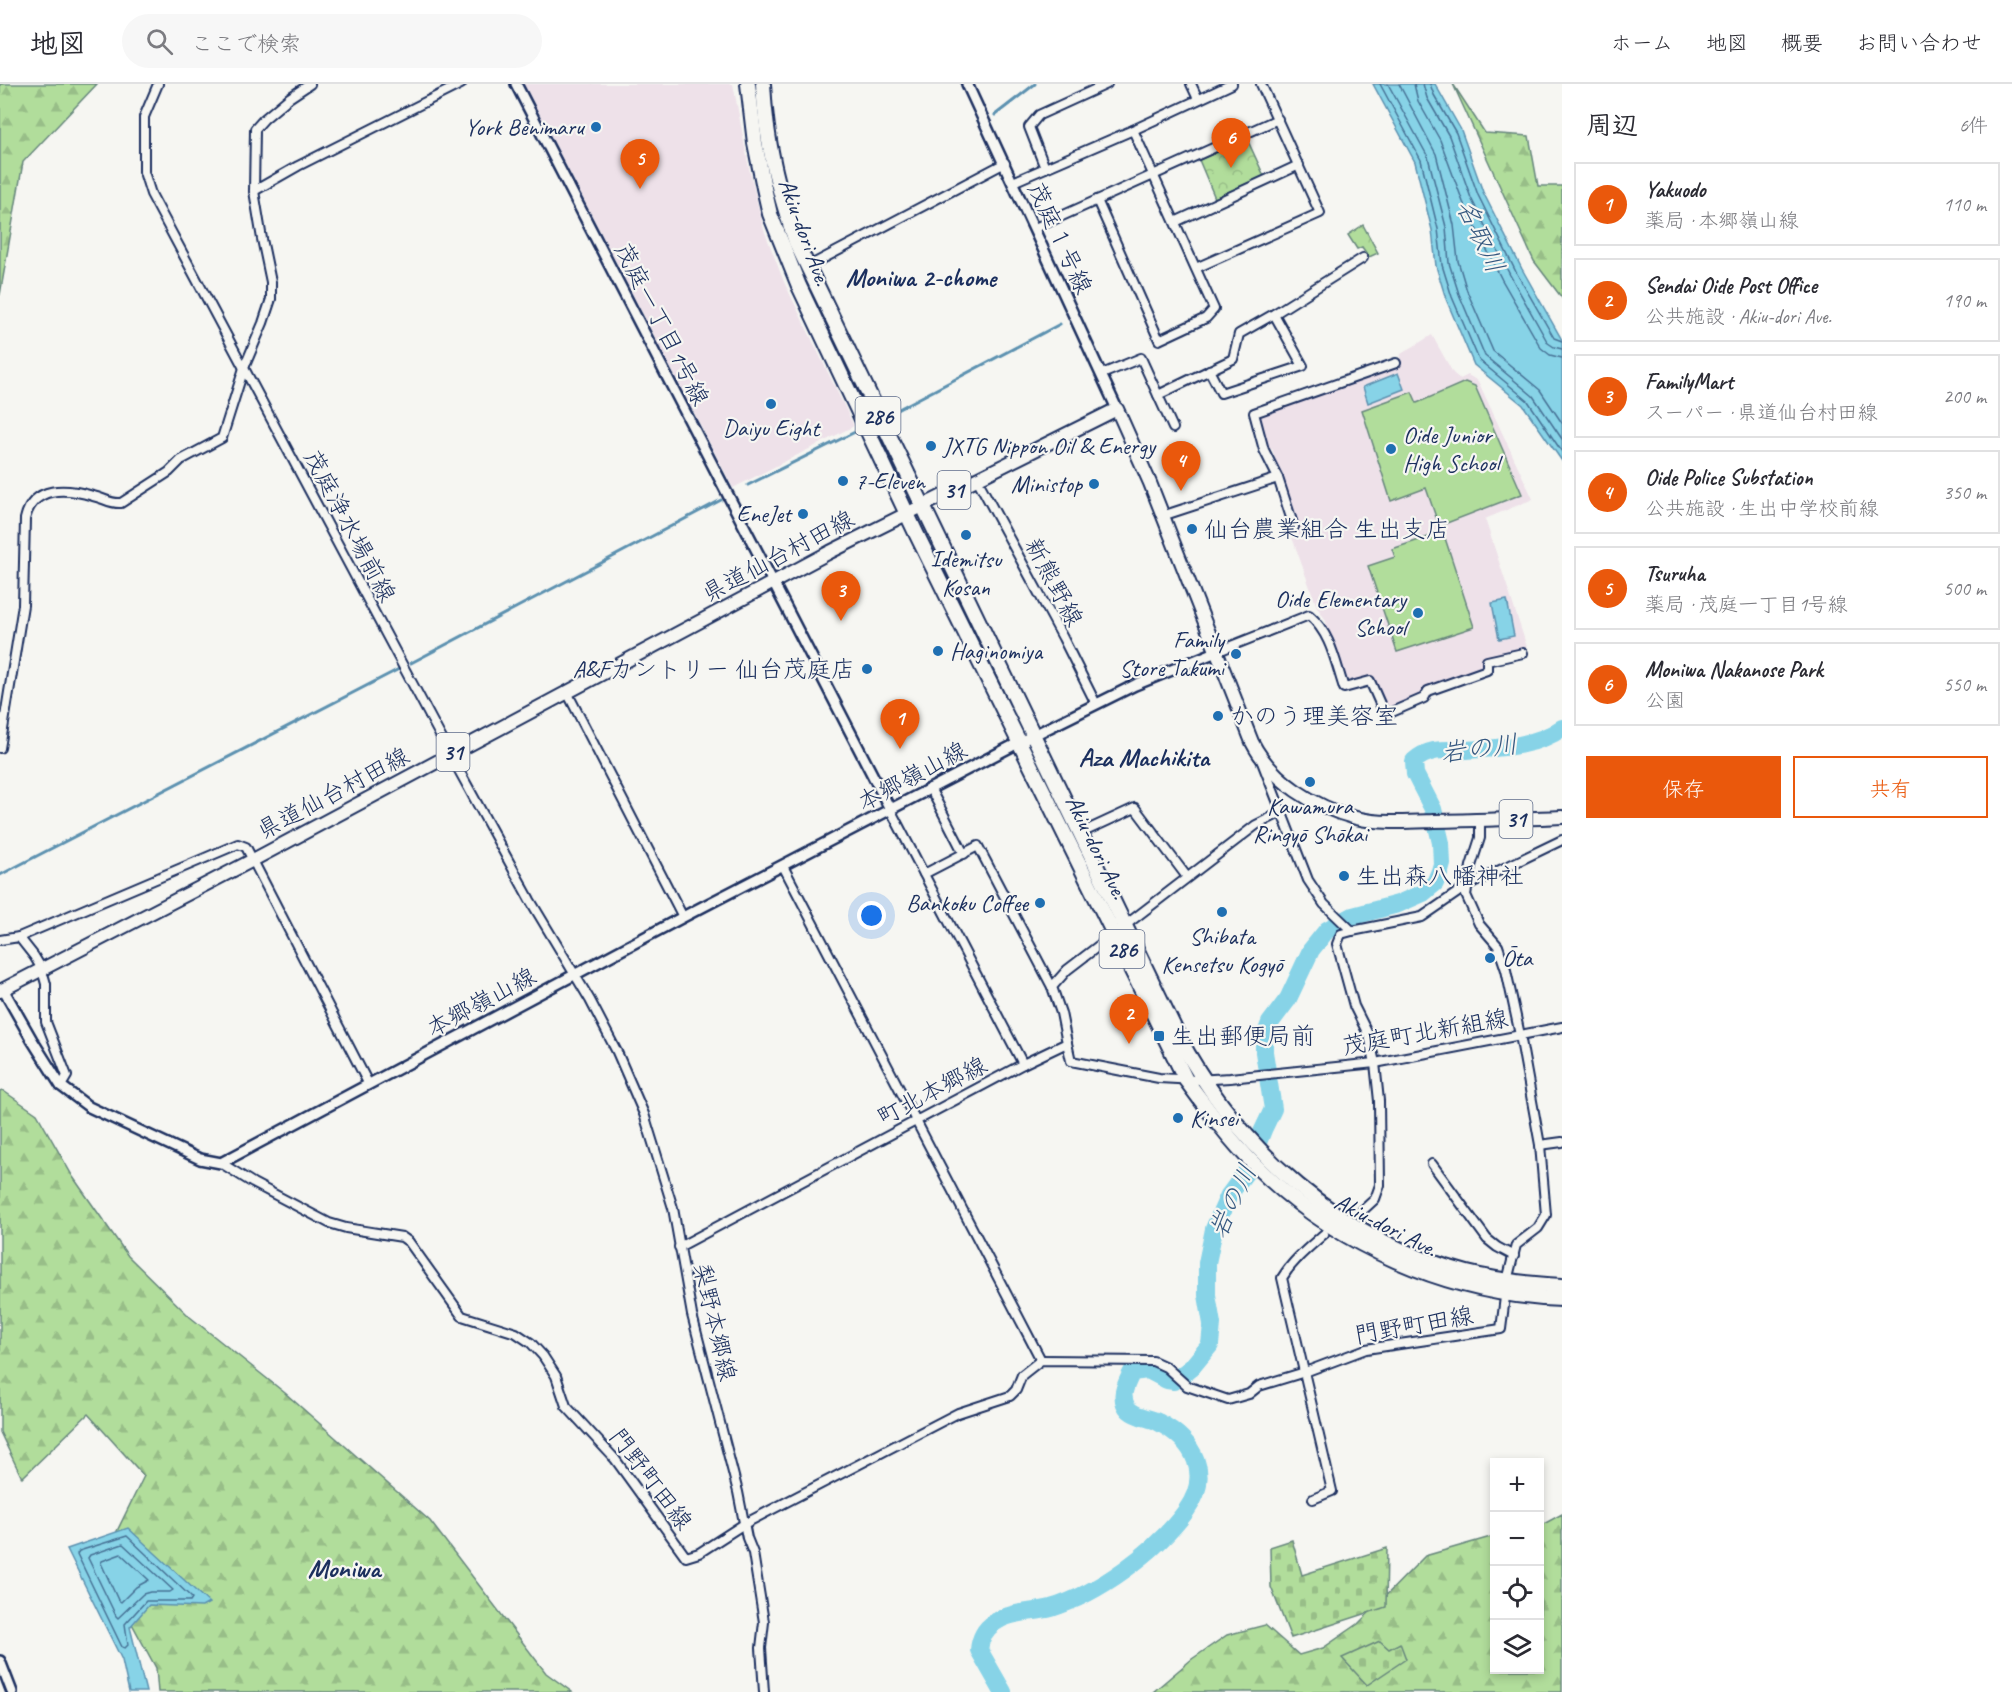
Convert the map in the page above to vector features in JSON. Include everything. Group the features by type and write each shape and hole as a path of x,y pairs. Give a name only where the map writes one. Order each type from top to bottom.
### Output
{"highway":[{"name":"Akiu-dori Ave.","path":"748,84 758,162 770,214 781,243 906,513 1020,742 1203,1080 1224,1111 1246,1135 1259,1160 1296,1201 1351,1238 1388,1257 1437,1276 1562,1299"},
{"name":"Akiu-dori Ave.","path":"763,84 766,134 795,242 1081,833 1120,930 1186,1080 1238,1147 1259,1160"},
{"name":"Akiu-dori Ave.","path":"1506,1287 1562,1287"}],"main road":[{"name":"県道仙台村田線","path":"2,990 253,860 772,582 1117,409"},
{"name":"31","path":"1117,409 1259,755 1272,771 1318,804 1357,818 1422,821 1562,817"}],"street":[{"name":"茂庭浄水場前線","path":"158,84 144,117 144,172 152,194 450,754 530,900 576,974"},
{"path":"0,748 24,605 28,508 38,495 49,492 78,492 96,496 111,503 121,503 169,472 181,460 222,438 244,368 271,299 271,282 254,191 255,129 289,98 310,84"},
{"path":"254,191 298,166 461,84"},
{"name":"茂庭一丁目1号線","path":"516,84 890,810"},
{"name":"茂庭１号線","path":"967,84 1117,409"},
{"path":"1046,168 1029,127 1039,115 1107,84"},
{"path":"1191,84 1198,99"},
{"path":"1013,182 1232,84"},
{"path":"1196,268 1320,213 1261,84"},
{"path":"1035,228 1278,119"},
{"path":"1097,200 1159,340 1206,318 1214,309 1133,130"},
{"path":"807,267 1005,163"},
{"path":"1175,222 1299,165"},
{"path":"1158,395 1233,359 1239,334 1364,258"},
{"path":"1209,370 1221,393 1303,366 1274,314"},
{"path":"1102,374 1141,358 1173,428"},
{"path":"1294,527 1278,478 1264,450 1254,413 1396,363"},
{"path":"1162,516 1278,478"},
{"name":"新熊野線","path":"977,479 1096,704"},
{"path":"1216,652 1309,615 1319,623 1327,636 1344,688 1370,681 1385,715 1424,698 1428,691 1487,670 1487,661 1522,653"},
{"name":"本郷嶺山線","path":"221,1163 368,1083 930,788 1135,685 1216,652"},
{"path":"567,692 683,917"},
{"path":"1259,755 1308,880 1324,904 1350,928"},
{"path":"930,788 964,854"},
{"path":"1081,833 1135,807 1187,877"},
{"path":"890,810 1023,1064"},
{"path":"1052,987 1067,970 1187,877 1257,825 1282,812"},
{"path":"1475,820 1480,838 1471,866 1466,895 1479,924 1498,946 1506,970 1540,1145 1546,1215 1538,1228 1516,1245 1506,1287"},
{"path":"1362,1212 1375,1199 1380,1185 1379,1111 1375,1063 1369,1036 1354,1006 1337,944 1341,934 1350,928 1422,917 1467,886 1562,840"},
{"path":"0,940 19,937 238,844 246,847 368,1083"},
{"path":"924,874 978,846 1052,987 1061,1013 1067,1043"},
{"path":"783,866 1041,1360"},
{"path":"19,937 40,966"},
{"name":"梨野本郷線","path":"576,974 617,1052 644,1114 673,1208 692,1315 738,1492 747,1538 753,1553 764,1622 761,1648 764,1692"},
{"path":"44,977 46,1022 67,1076 61,1086"},
{"path":"2,990 61,1086 89,1107 200,1159 221,1163"},
{"name":"茂庭町北新組線","path":"1067,1043 1071,1061 1159,1078 1203,1080 1295,1073 1375,1063 1562,1027"},
{"name":"町北本郷線","path":"679,1247 1023,1064 1067,1043"},
{"path":"1540,1145 1562,1142"},
{"name":"門野町田線","path":"221,1163 253,1183 329,1223 402,1237 409,1242 462,1316 510,1329 531,1343 556,1376 566,1406 615,1459 686,1557 699,1553 744,1524 958,1413 1010,1396 1016,1390 1022,1375 1041,1360 1142,1360 1161,1364 1171,1370 1187,1386 1228,1400 1249,1394 1259,1386 1305,1372 1366,1349 1501,1329 1506,1287"},
{"path":"1432,1164 1487,1239 1514,1256"},
{"path":"1314,1499 1332,1491 1282,1278 1289,1266 1303,1251 1324,1234"},
{"path":"0,1661 12,1692"}],"shaded area":[{"path":"524,84 733,84 764,230 784,282 854,426 733,488"},
{"path":"1432,335 1453,373 1460,379 1468,375 1478,381 1533,499 1485,519 1527,647 1485,659 1485,669 1387,711 1372,676 1352,682 1344,677 1325,619 1317,607 1289,529 1298,526 1272,449 1268,449 1257,416 1398,366 1401,354"}],"green space":[{"path":"0,84 97,84 23,162 0,295"},
{"path":"1453,84 1485,133 1529,136 1538,186 1562,186 1562,298 1534,261"},
{"path":"1247,139 1264,176 1215,198 1199,160"},
{"path":"1363,225 1378,253 1369,257 1362,247 1357,249 1348,235"},
{"path":"1465,382 1475,386 1522,494 1439,526 1426,488 1391,501 1362,410 1412,392 1417,403"},
{"path":"1443,532 1474,627 1397,652 1368,566 1395,557 1392,549"},
{"path":"2,1090 37,1114 73,1177 128,1256 190,1317 285,1393 430,1521 546,1673 572,1692 158,1692 156,1668 131,1622 94,1578 144,1476 88,1414 22,1478 0,1432 0,1091"},
{"path":"1562,1514 1562,1692 1153,1692 1192,1659 1227,1635 1265,1625 1299,1655 1323,1648 1358,1624 1425,1556 1490,1537 1490,1674 1544,1674 1544,1524"},
{"path":"1292,1540 1302,1575 1387,1548 1386,1607 1291,1638 1271,1587 1270,1547"},
{"path":"1380,1641 1389,1649 1400,1643 1406,1659 1367,1685 1342,1658"}],"water":[{"name":"名取川","path":"1373,84 1435,84 1461,130 1483,192 1522,269 1562,340 1562,461 1523,405 1474,365 1446,299 1436,266 1432,230 1415,162"},
{"path":"1398,373 1404,389 1368,403 1363,387"},
{"path":"1507,600 1514,636 1499,639 1492,603"},
{"path":"128,1528 209,1603 202,1607 149,1605 130,1627 146,1692 129,1692 122,1660 67,1549"}],"waterway":[{"path":"995,115 1035,84"},
{"path":"893,412 1060,324"},
{"path":"748,485 855,432"},
{"path":"411,663 721,500"},
{"path":"0,875 399,669"},
{"name":"岩の川","path":"1003,1692 979,1650 988,1628 1007,1616 1051,1608 1088,1593 1107,1582 1143,1556 1159,1541 1174,1526 1194,1498 1198,1485 1198,1472 1196,1460 1190,1449 1171,1430 1129,1410 1124,1401 1126,1386 1132,1372 1148,1370 1167,1380 1174,1381 1192,1367 1210,1345 1212,1324 1207,1295 1207,1263 1214,1229 1229,1195 1246,1172 1273,1109 1264,1039 1270,1023 1288,999 1311,950 1327,930 1353,916 1398,904 1423,893 1435,883 1442,864 1441,843 1433,809 1415,774 1414,761 1420,756 1439,750 1467,750 1529,743 1562,728"}],"place":[{"name":"York Benimaru","path":"596,127"},
{"name":"Moniwa Nakanose Park","path":"1231,168"},
{"name":"Tsuruha","path":"640,189"},
{"name":"Daiyu Eight","path":"771,404"},
{"name":"JXTG Nippon Oil & Energy","path":"931,446"},
{"name":"Oide Junior High School","path":"1391,449"},
{"name":"7-Eleven","path":"843,481"},
{"name":"Ministop","path":"1094,484"},
{"name":"Oide Police Substation","path":"1181,491"},
{"name":"EneJet","path":"803,514"},
{"name":"仙台農業組合 生出支店","path":"1192,529"},
{"name":"Idemitsu Kosan","path":"966,535"},
{"name":"Oide Elementary School","path":"1418,613"},
{"name":"FamilyMart","path":"841,621"},
{"name":"Haginomiya","path":"938,651"},
{"name":"Family Store Takumi","path":"1236,654"},
{"name":"A&Fカントリー 仙台茂庭店","path":"867,669"},
{"name":"かのう理美容室","path":"1218,716"},
{"name":"Yakuodo","path":"900,749"},
{"name":"Kawamura Ringyō Shōkai","path":"1310,782"},
{"name":"生出森八幡神社","path":"1344,876"},
{"name":"Bankoku Coffee","path":"1040,903"},
{"name":"Shibata Kensetsu Kogyō","path":"1222,912"},
{"name":"Ōta","path":"1490,958"},
{"name":"生出郵便局前","path":"1159,1036"},
{"name":"Sendai Oide Post Office","path":"1129,1044"},
{"name":"Kinsei","path":"1178,1118"}],"district":[{"name":"Moniwa 2-chome","path":"921,277"},
{"name":"Aza Machikita","path":"1144,757"},
{"name":"Moniwa","path":"344,1568"}]}
